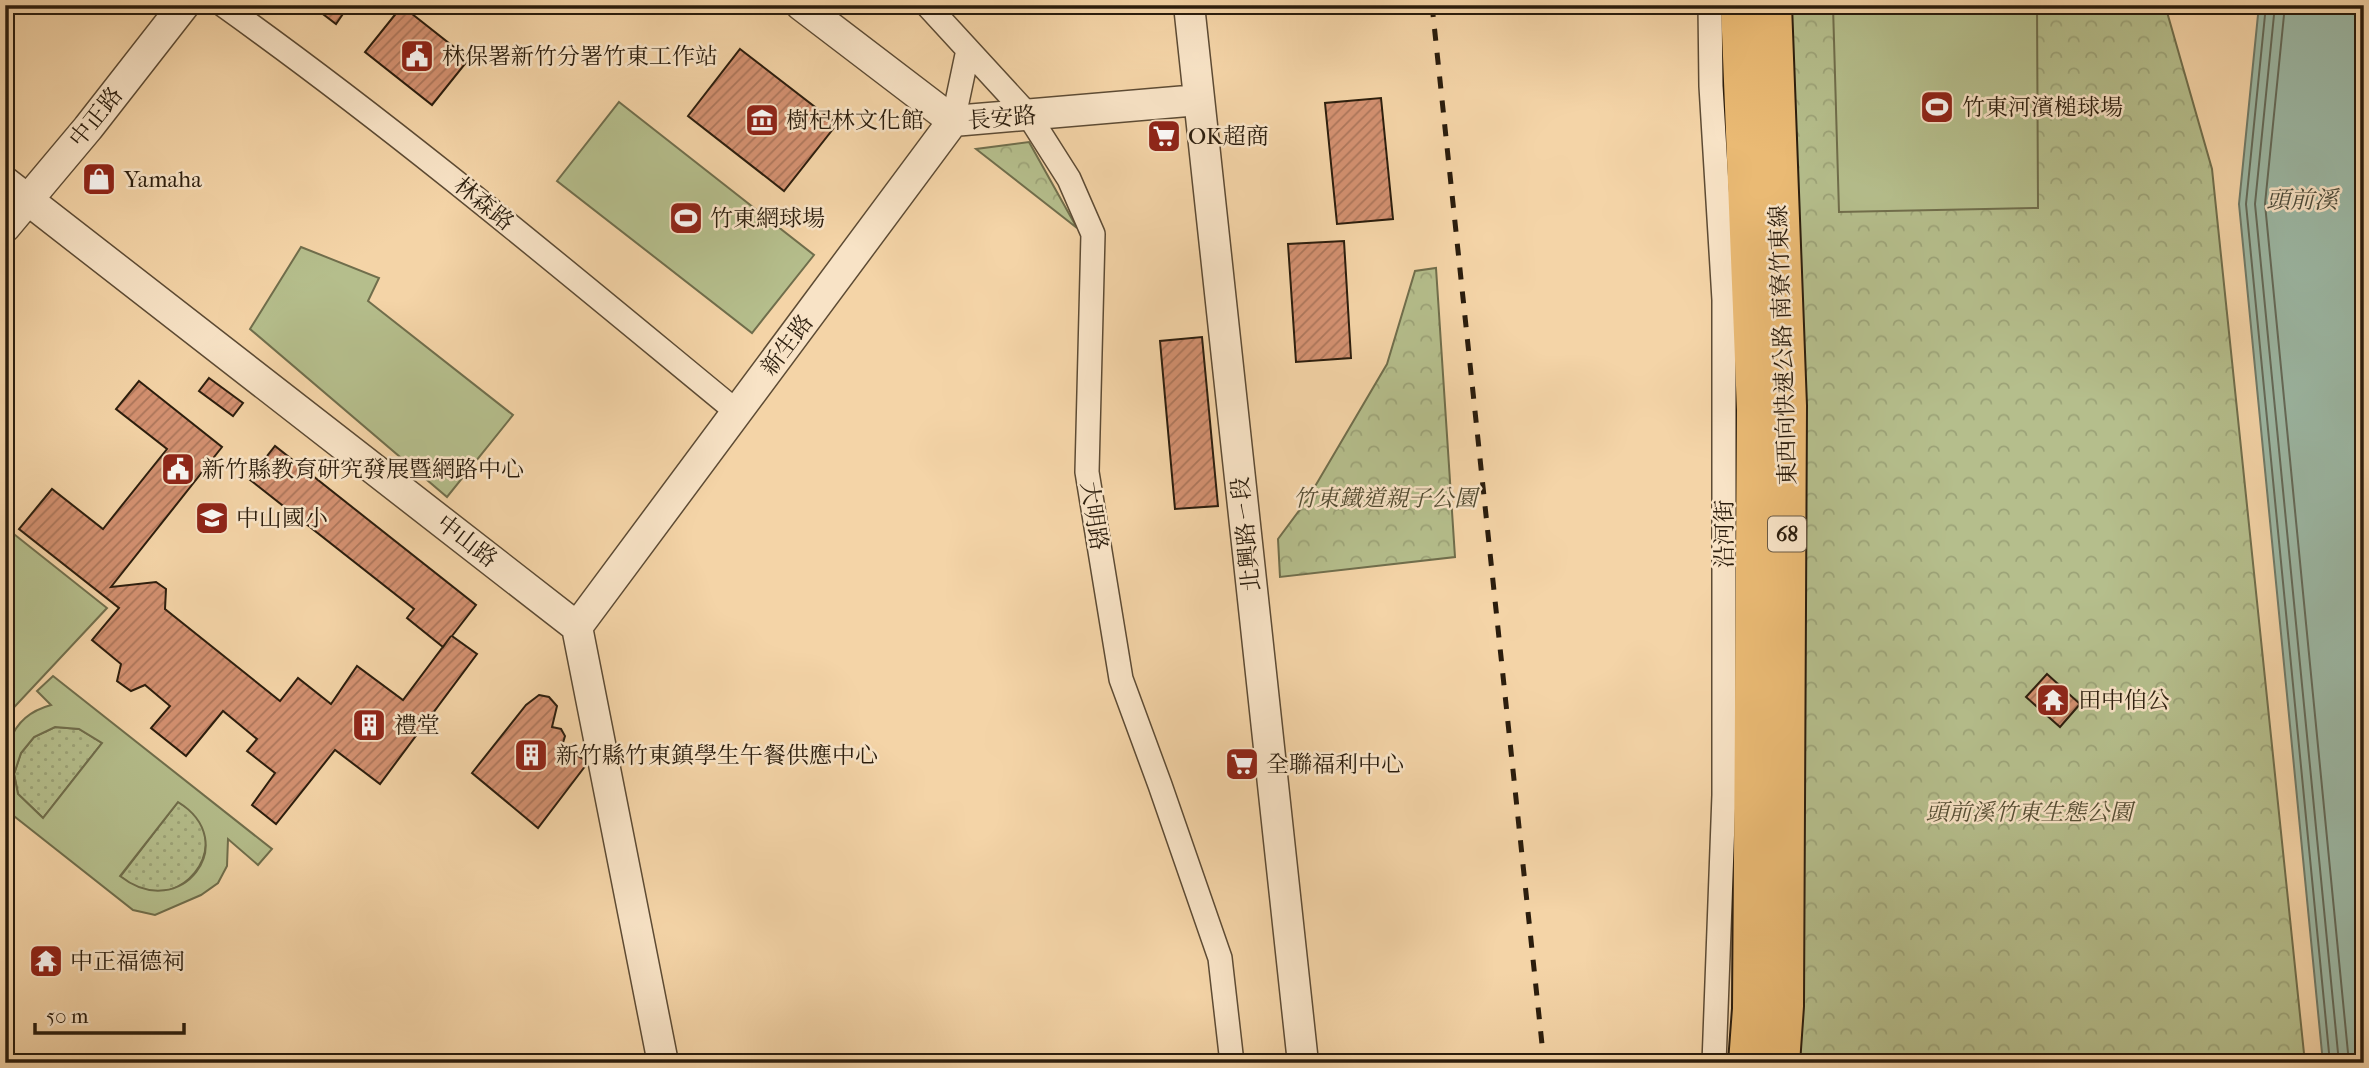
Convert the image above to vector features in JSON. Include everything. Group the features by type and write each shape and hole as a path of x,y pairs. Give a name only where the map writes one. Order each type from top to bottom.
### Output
{"highway":[{"name":"東西向快速公路 南寮竹東線","path":"1740,5 1756,410 1752,981 1748,1063"},
{"name":"東西向快速公路 南寮竹東線","path":"1772,5 1787,406 1784,1006 1780,1063"}],"street":[{"name":"中正路","path":"5,227 16,191 88,128 184,5"},
{"name":"林森路","path":"223,5 311,68 444,171 737,412"},
{"name":"長安路","path":"801,5 953,121 1199,100"},
{"name":"大明路","path":"928,5 1029,116 1069,179 1093,234 1087,472 1121,679 1220,958 1232,1063"},
{"name":"北興路ㄧ段","path":"1189,5 1303,1063"},
{"name":"沿河街","path":"1710,5 1711,86 1724,300 1724,795 1714,1063"},
{"name":"新生路","path":"577,627 953,121 968,50"},
{"name":"中山路","path":"16,191 577,627"},
{"path":"577,627 663,1063"}],"green space":[{"name":"頭前溪竹東生態公園","path":"1762,5 2165,5 2212,169 2305,1063 1779,1063"},
{"name":"竹東河濱槌球場","path":"2037,5 2038,208 1839,212 1833,6"},
{"name":"竹東網球場","path":"619,102 814,255 752,333 557,181"},
{"path":"1029,142 1077,228 976,149"},
{"path":"301,247 379,278 368,301 513,415 447,497 250,329"},
{"name":"竹東鐵道親子公園","path":"1436,268 1455,557 1280,577 1278,539 1307,500 1387,364 1415,271"},
{"path":"5,527 107,608 5,717"},
{"path":"53,676 272,849 258,865 228,839 227,866 218,883 201,895 155,915 133,910 5,809 6,759 14,732 22,721 34,712 51,705 37,691","holes":["55,727 79,729 102,743 43,818 18,794 14,774 21,753 34,737","178,802 197,819 205,837 204,856 196,872 182,884 164,890 143,888 120,876"]},
{"path":"55,727 79,729 102,743 43,818 18,794 14,774 21,753 34,737"},
{"path":"178,802 196,815 204,830 206,845 202,860 195,873 170,890 154,892 138,889 120,877"}],"water":[{"name":"頭前溪","path":"2259,5 2364,5 2364,1063 2323,1063 2239,204"}],"building":[{"path":"311,5 349,5 336,24"},
{"name":"林保署新竹分署竹東工作站","path":"402,6 469,59 432,105 365,52"},
{"name":"樹杞林文化館","path":"740,49 837,124 784,191 688,116"},
{"path":"1381,98 1393,219 1337,224 1325,103"},
{"path":"1344,241 1351,358 1296,362 1288,244"},
{"path":"1202,337 1218,506 1175,509 1160,341"},
{"path":"209,378 243,403 233,416 199,391"},
{"path":"139,381 222,447 111,587 156,582 166,589 165,609 280,701 298,678 331,704 357,666 403,700 443,647 407,618 414,609 249,479 275,446 476,605 452,636 477,654 380,784 335,750 276,824 252,805 275,773 247,751 257,739 223,711 186,756 151,728 170,706 145,685 131,691 117,681 121,664 92,640 119,608 19,529 52,489 103,529 167,449 116,409"},
{"name":"田中伯公","path":"2047,674 2080,704 2060,727 2026,697"},
{"name":"新竹縣竹東鎮學生午餐供應中心","path":"539,695 549,697 557,706 552,727 561,729 565,736 562,746 586,761 586,765 538,828 472,773 526,705"}],"railway":[{"path":"1432,5 1544,1063"}],"place":[{"name":"林保署新竹分署竹東工作站","path":"417,56"},
{"name":"竹東河濱槌球場","path":"1937,107"},
{"name":"樹杞林文化館","path":"762,120"},
{"name":"OK超商","path":"1164,136"},
{"name":"Yamaha","path":"99,179"},
{"name":"竹東網球場","path":"686,218"},
{"name":"新竹縣教育研究發展暨網路中心","path":"178,469"},
{"name":"中山國小","path":"212,518"},
{"name":"田中伯公","path":"2053,700"},
{"name":"禮堂","path":"369,725"},
{"name":"新竹縣竹東鎮學生午餐供應中心","path":"531,755"},
{"name":"全聯福利中心","path":"1242,764"},
{"name":"中正福德祠","path":"46,961"}]}
